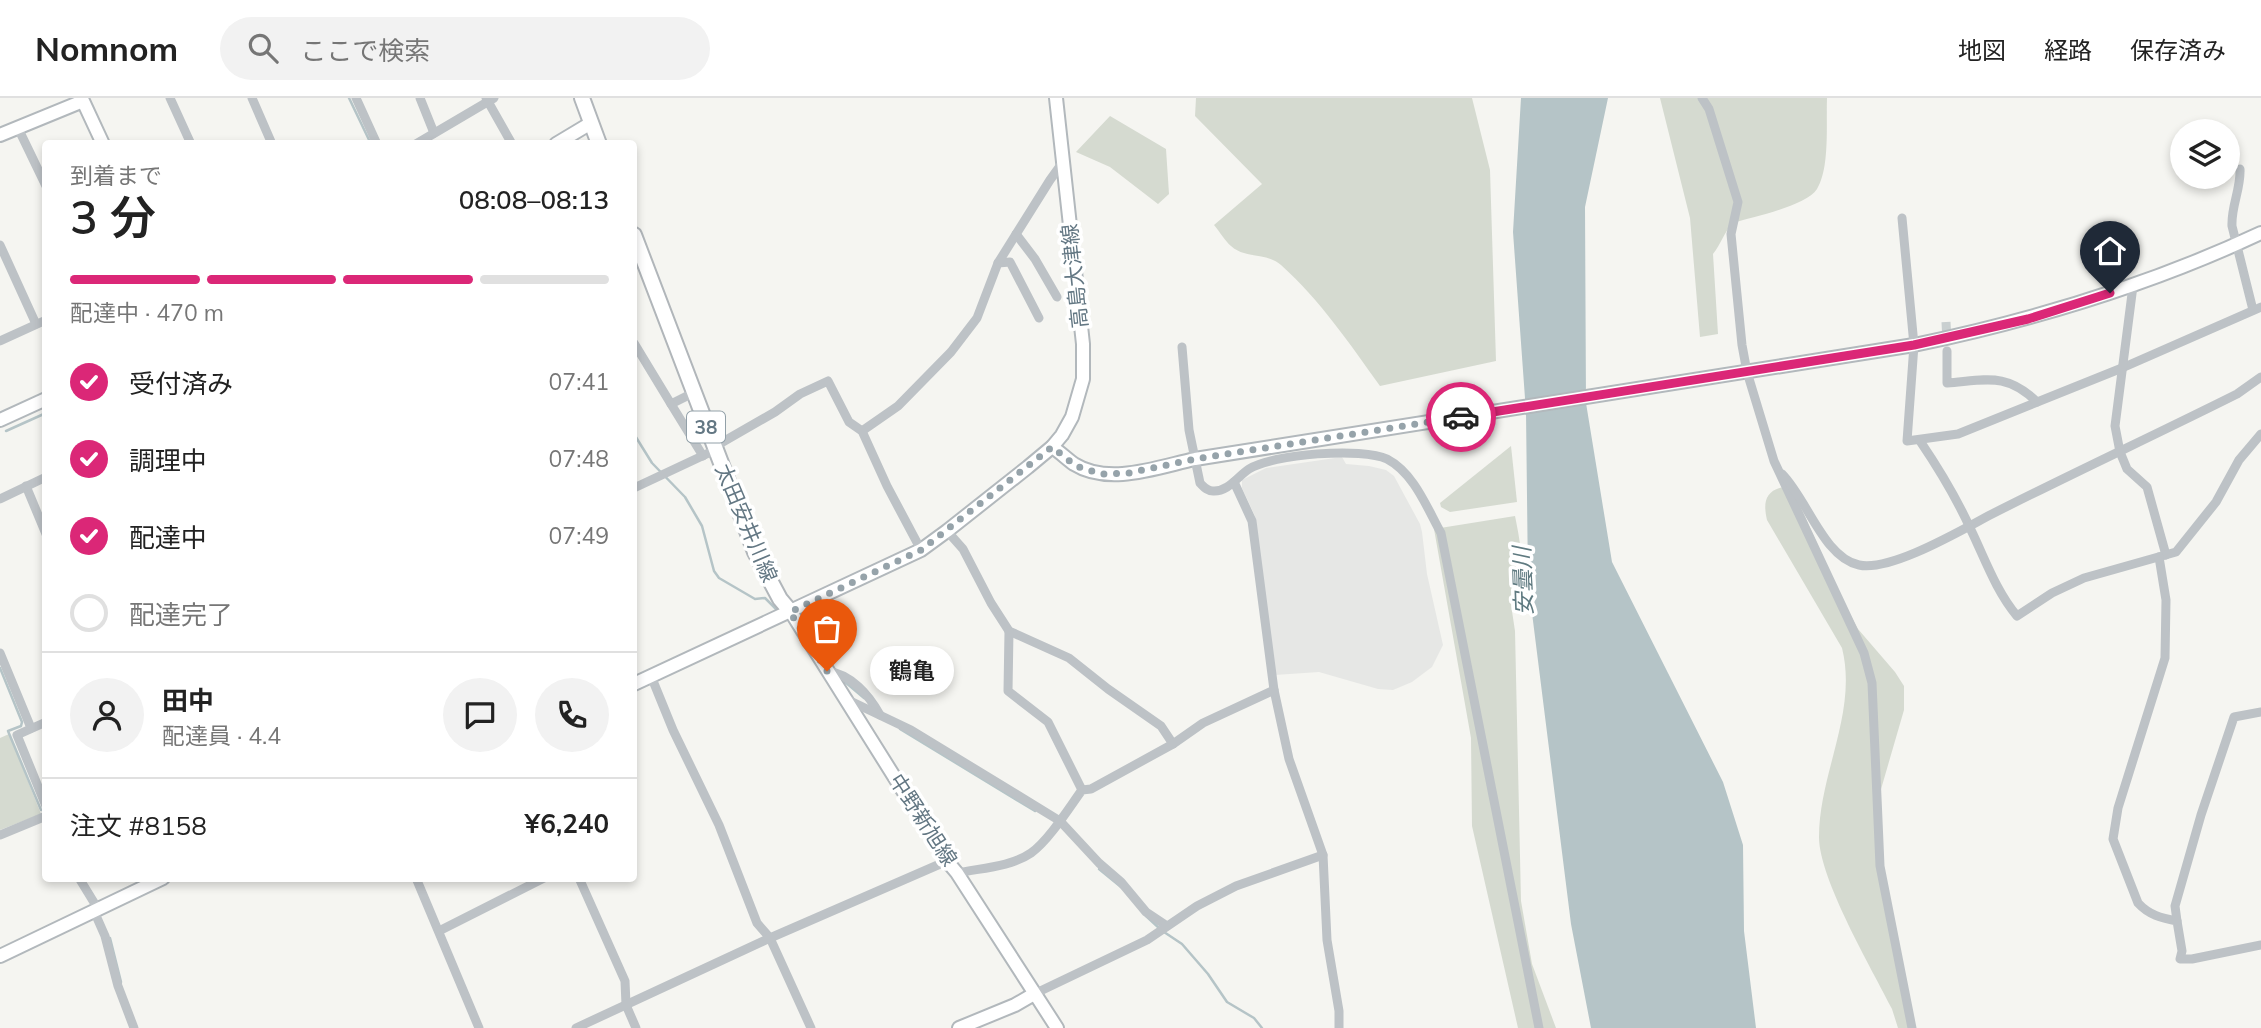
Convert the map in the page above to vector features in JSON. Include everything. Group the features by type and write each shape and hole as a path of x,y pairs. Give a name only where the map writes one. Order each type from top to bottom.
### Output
{"main road":[{"path":"582,98 597,140"},
{"name":"高島大津線","path":"790,612 921,550 1052,447 1072,417 1083,379 1083,344 1056,98"},
{"path":"0,135 83,99 101,140"},
{"path":"563,140 591,123"},
{"path":"1052,447 1076,466 1101,474 1129,473 1195,459 1914,345 2028,319 2133,286 2261,233"},
{"name":"太田安井川線","path":"637,243 693,393 710,451 755,552 790,612"},
{"path":"2,415 42,400"},
{"path":"637,682 790,612"},
{"name":"中野新旭線","path":"790,612 947,861 1057,1028"},
{"path":"0,956 155,882"},
{"path":"959,1028 1015,1005 1034,994"}],"street":[{"path":"170,98 189,140"},
{"path":"252,98 270,140"},
{"path":"356,98 375,140"},
{"path":"420,98 434,133"},
{"path":"1702,98 1709,109 1738,202 1731,234 1742,345 1741,373 1777,470 1864,653 1872,683 1880,866 1912,1028"},
{"path":"423,140 489,99 510,140"},
{"path":"18,128 42,178"},
{"path":"862,431 898,406 951,352 977,318 999,263 1063,162"},
{"path":"2240,169 2240,185"},
{"path":"1902,218 1914,345 1908,441 1920,441 1958,434 2122,368 2257,308 2237,244 2232,213 2239,189"},
{"path":"1016,234 1035,259 1057,298"},
{"path":"0,246 41,322 0,341"},
{"path":"999,263 1010,262 1039,318"},
{"path":"2133,286 2115,426 2120,452 2127,469 2147,487 2162,556 2166,600 2165,658 2118,808 2113,839 2137,903 2157,917 2177,921"},
{"path":"637,347 671,404 710,451"},
{"path":"1182,347 1189,430 1200,482 1205,489 1214,491 1234,482 1251,468 1273,460 1329,453 1367,454 1387,459 1414,484 1441,533 1539,1028"},
{"path":"1947,351 1947,383 2001,379 2026,391 2037,402"},
{"path":"1777,470 1801,497 1827,541 1840,557 1859,565 1880,565 1908,555 2120,452 2236,394 2261,377"},
{"path":"637,487 710,451 800,394 828,381 849,422 862,431 921,550"},
{"path":"671,404 693,393"},
{"path":"1920,441 1941,473 1969,526 2005,602 2017,616 2052,593 2084,578 2176,552 2216,502 2239,460 2261,434"},
{"path":"0,499 42,479"},
{"path":"1234,482 1252,521 1274,690 1289,759 1322,855 1327,940 1339,1011 1339,1028"},
{"path":"26,486 42,524"},
{"path":"947,531 963,549 1009,631 1069,658 1161,726 1173,744"},
{"path":"1009,631 1007,691 1048,722 1082,790"},
{"path":"0,653 32,728"},
{"path":"827,671 838,672 863,691 881,716"},
{"path":"650,676 719,825 757,923 770,938 811,1028"},
{"path":"957,873 1011,862 1030,853 1060,821 1082,790 1091,789 1173,744 1229,709 1274,690"},
{"path":"845,699 911,730 1060,821 1099,863 1121,882 1146,912 1167,926"},
{"path":"2261,712 2234,717 2201,815 2175,906 2182,951 2180,959 2261,945"},
{"path":"42,724 17,735 42,796"},
{"path":"0,835 42,818"},
{"path":"1034,994 1147,940 1196,906 1236,886 1322,855"},
{"path":"576,1028 770,938 947,861"},
{"path":"81,882 96,910 118,986 134,1028"},
{"path":"418,882 479,1028"},
{"path":"439,931 536,882"},
{"path":"581,882 625,981 626,1005 636,1028"}],"shaded area":[{"path":"1196,98 1472,98 1490,170 1496,361 1380,386 1334,323 1281,265 1269,258 1237,250 1214,225 1262,184 1195,116"},
{"path":"1521,98 1608,98 1585,207 1586,403 1612,562 1723,782 1743,845 1744,931 1756,1028 1591,1028 1571,924 1528,581 1526,412 1513,232"},
{"path":"1660,98 1827,98 1826,158 1817,189 1791,206 1733,223 1713,254 1718,334 1700,337 1690,218"},
{"path":"1110,116 1166,149 1169,194 1158,204 1110,167 1076,152"},
{"path":"1511,446 1517,502 1450,512 1441,507 1440,503"},
{"path":"1342,457 1346,464 1386,470 1394,476 1422,532 1427,574 1443,645 1432,667 1412,682 1393,690 1378,689 1319,672 1275,675 1255,516 1242,488 1242,480 1266,468"},
{"path":"1783,487 1802,510 1858,629 1904,686 1904,710 1877,803 1876,829 1910,1028 1898,1028 1892,1009 1837,899 1821,855 1821,813 1842,719 1846,672 1842,648 1767,520 1767,499 1772,491"},
{"path":"1515,516 1521,569 1516,589 1510,598 1515,631 1521,901 1532,964 1556,1028 1518,1028 1472,826 1471,738 1434,529"},
{"path":"9,734 41,814 0,830 0,738"}],"waterway":[{"path":"349,98 369,140"},
{"path":"6,431 42,415"},
{"path":"637,439 652,463 685,497 702,526 714,571 719,578 755,599 765,598 776,609"},
{"path":"0,668 22,722 21,726 8,731 41,810"},
{"path":"845,682 864,698"},
{"path":"900,729 1035,811"},
{"path":"1099,869 1121,887"},
{"path":"1146,916 1159,928"},
{"path":"1164,932 1182,944 1208,974 1227,1002 1254,1018 1262,1028"},
{"path":"110,938 121,982"}],"tunnel":[{"path":"1946,322 1947,342"}],"way so far":[{"path":"827,671 790,612 921,550 1052,447 1076,466 1101,474 1129,473 1195,459 1461,417"}],"place":[{"name":"鶴亀","path":"827,671"}],"route":[{"path":"1461,417 1914,345 2028,319 2110,293"}],"water label":[{"name":"安曇川","path":"1523,581"}]}
